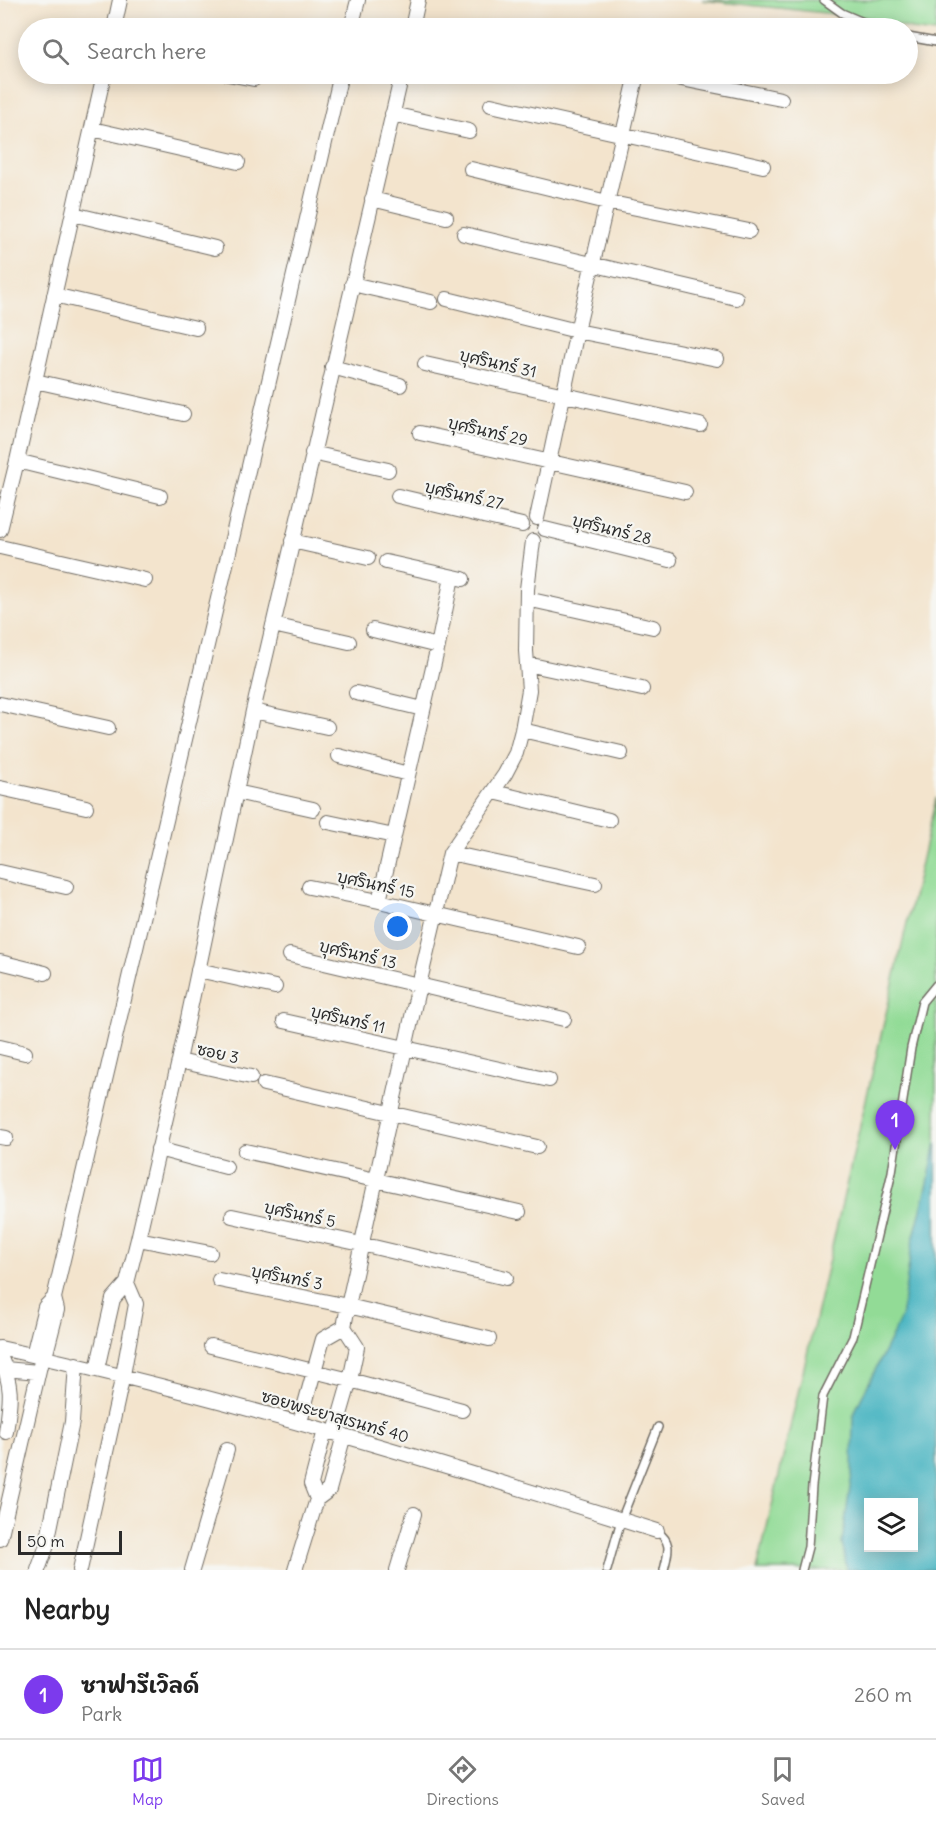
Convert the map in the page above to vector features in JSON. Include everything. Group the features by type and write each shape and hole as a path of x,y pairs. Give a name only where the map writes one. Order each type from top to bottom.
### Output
{"street":[{"path":"116,18 120,0"},
{"path":"354,18 358,0"},
{"path":"415,18 418,0"},
{"path":"0,530 102,84"},
{"path":"0,1539 6,1483 38,1372 40,1356 57,1310 54,1298 338,84"},
{"path":"97,1369 113,1299 127,1283 138,1239 179,1060 253,711 400,84"},
{"path":"541,523 528,518 522,525 522,535 533,541 541,538 548,462 635,84"},
{"path":"707,84 781,99"},
{"path":"491,105 763,166"},
{"path":"392,114 470,131"},
{"path":"92,129 238,162"},
{"path":"471,169 749,231"},
{"path":"372,199 446,217"},
{"path":"73,214 215,248"},
{"path":"464,234 736,298"},
{"path":"352,284 431,302"},
{"path":"54,296 196,328"},
{"path":"447,299 578,331 717,359"},
{"name":"บุศรินทร์ 31","path":"425,363 700,426"},
{"path":"332,367 400,385"},
{"path":"35,381 183,414"},
{"name":"บุศรินทร์ 29","path":"420,433 686,492"},
{"path":"312,453 388,470"},
{"path":"17,461 160,496"},
{"name":"บุศรินทร์ 27","path":"398,496 522,525"},
{"name":"บุศรินทร์ 28","path":"541,523 670,560"},
{"path":"292,540 368,558"},
{"path":"317,1499 310,1484 335,1432 350,1380 357,1347 344,1327 390,1112 450,853 494,792 516,753 522,730 529,690 527,599 533,541"},
{"path":"0,546 145,580"},
{"path":"379,901 438,646 458,578 386,562"},
{"path":"527,599 653,627"},
{"path":"273,625 349,642"},
{"path":"373,630 438,646"},
{"path":"527,664 642,689"},
{"path":"356,693 423,709"},
{"path":"0,704 108,728"},
{"path":"253,711 327,727"},
{"path":"522,730 621,753"},
{"path":"339,756 408,774"},
{"path":"0,788 86,807"},
{"path":"236,792 314,809"},
{"path":"494,792 609,820"},
{"path":"328,822 394,836"},
{"path":"450,853 595,884"},
{"path":"0,872 66,887"},
{"name":"บุศรินทร์ 15","path":"309,887 578,947"},
{"name":"บุศรินทร์ 13","path":"290,955 564,1019"},
{"path":"0,962 45,973"},
{"path":"198,970 275,987"},
{"name":"บุศรินทร์ 11","path":"284,1021 549,1080"},
{"path":"0,1047 26,1053"},
{"name":"ซอย 3","path":"179,1060 250,1077"},
{"path":"264,1084 537,1147"},
{"path":"158,1149 226,1167"},
{"path":"245,1151 519,1212"},
{"name":"บุศรินทร์ 5","path":"232,1216 506,1278"},
{"path":"138,1239 210,1253"},
{"name":"บุศรินทร์ 3","path":"219,1280 348,1306 489,1339"},
{"path":"80,1570 123,1375 135,1304 127,1283"},
{"path":"300,1422 323,1339 344,1327"},
{"path":"211,1346 462,1410"},
{"name":"ซอยพระยาสุเรนทร์ 40","path":"0,1348 123,1375 300,1422 445,1464 657,1531"},
{"path":"0,1355 11,1394 6,1432"},
{"path":"38,1570 46,1548 72,1422 76,1364"},
{"path":"5,1369 27,1369 38,1372"},
{"path":"296,1570 317,1499 329,1490 335,1432"},
{"path":"192,1570 227,1450"},
{"path":"397,1570 414,1514"}],"lane":[{"path":"824,0 854,18"},
{"path":"918,39 936,42"},
{"path":"802,1570 808,1547 812,1486 823,1396 853,1337 892,1172 911,1048 922,1002 936,986"},
{"path":"607,1570 621,1520 658,1427"},
{"path":"657,1531 665,1537 669,1549 664,1570"}],"green space":[{"path":"702,0 936,0 936,33 918,31 918,18 871,18"},
{"path":"936,798 936,1570 757,1570"}],"water":[{"path":"936,1142 936,1570 847,1570 842,1542 852,1474 853,1415 901,1318 912,1244"}],"place":[{"name":"ซาฟารีเวิลด์","path":"895,1150"}]}
